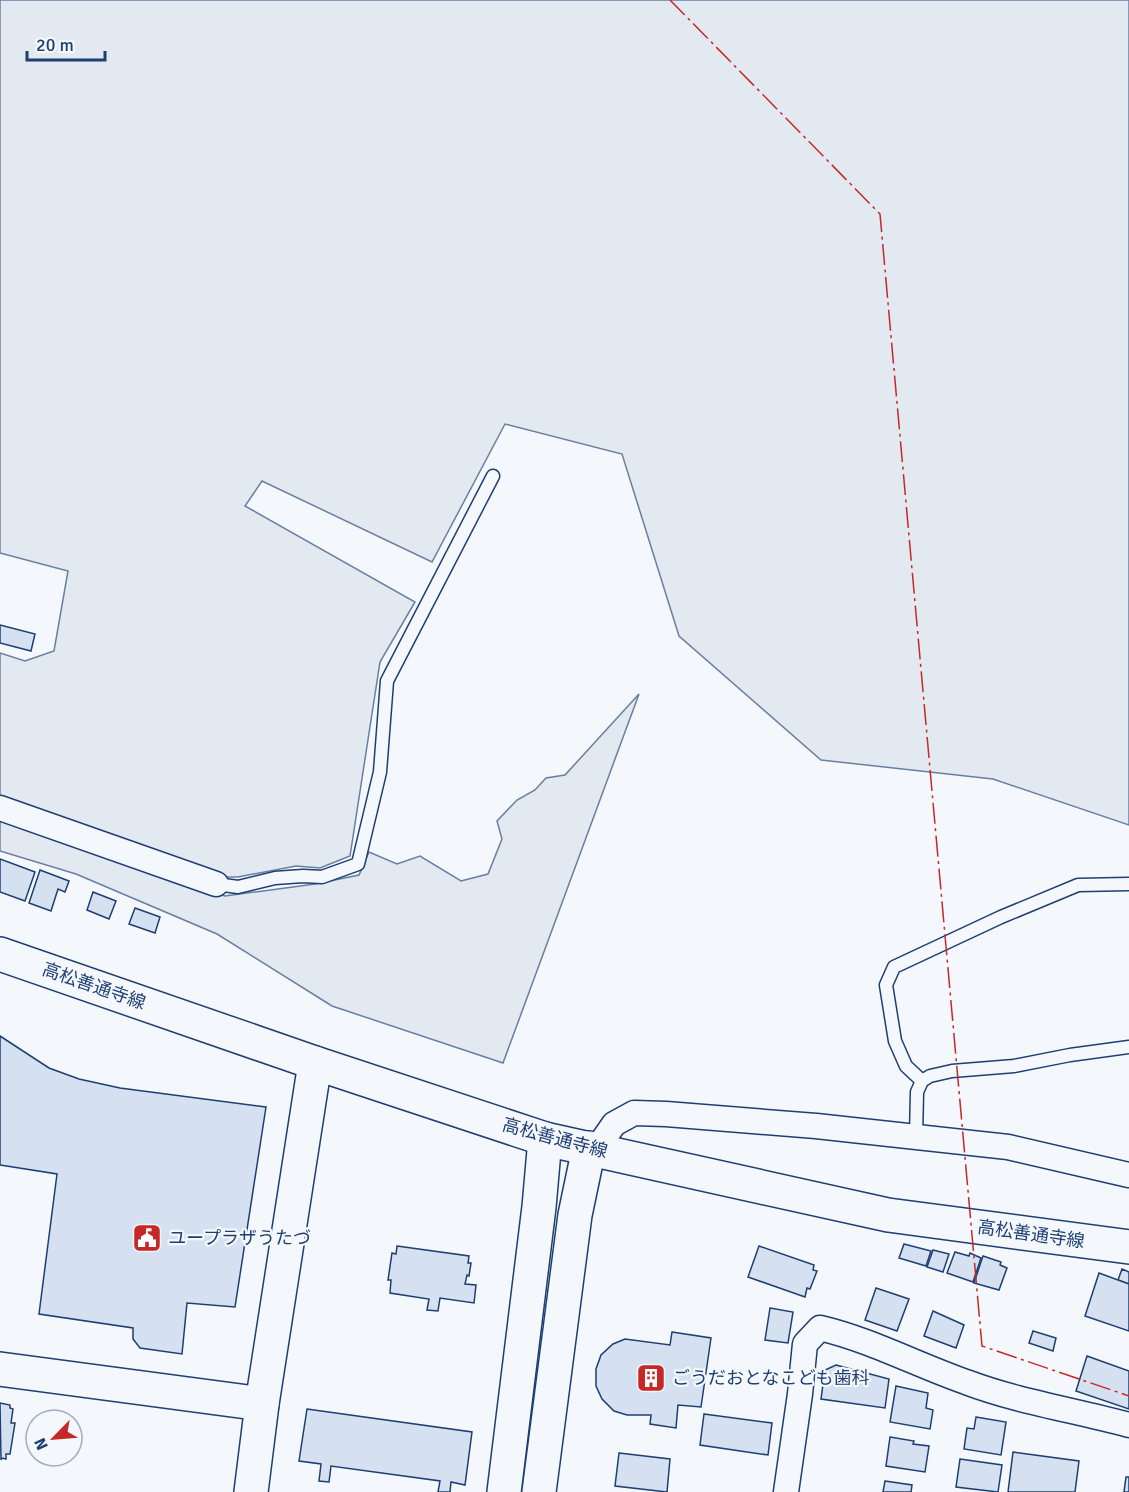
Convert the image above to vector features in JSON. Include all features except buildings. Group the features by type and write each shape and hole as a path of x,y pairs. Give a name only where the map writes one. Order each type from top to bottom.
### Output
{"street":[{"path":"0,808 216,884"},
{"name":"高松善通寺線","path":"0,954 315,1063 545,1139 888,1215 1129,1247"},
{"path":"251,1492 262,1404 315,1063"},
{"path":"538,1492 575,1215 593,1149 614,1124 634,1113 804,1125 1008,1147 1129,1175"},
{"path":"504,1492 539,1207 545,1139"},
{"path":"786,1492 805,1344 820,1328 846,1334 966,1383 1040,1405 1129,1425"},
{"path":"0,1369 262,1404"}],"lane":[{"path":"216,884 238,887 275,878 322,877 358,864 380,772 387,681 493,476"},
{"path":"922,1081 906,1066 895,1041 886,985 894,967 1001,917 1078,885 1129,884"},
{"path":"916,1137 917,1092 922,1081 930,1076 952,1071 1014,1066 1129,1047"}],"shaded area":[{"path":"0,0 1129,0 1129,825 993,779 821,760 679,636 622,454 505,424 432,562 262,481 245,506 415,602 380,662 350,856 320,868 296,866 238,877 215,877 0,802 0,653 25,661 54,651 68,571 0,553"},
{"path":"639,694 503,1063 332,1006 217,934 76,874 0,851 0,818 168,879 225,896 315,884 359,875 369,852 397,864 420,856 461,881 488,874 502,839 497,821 517,800 535,790 546,778 565,775"}],"power":[{"path":"670,0 880,214 982,1346 1129,1396"}],"place":[{"name":"ユープラザうたづ","path":"147,1238"},
{"name":"ごうだおとなこども歯科","path":"651,1378"}]}
